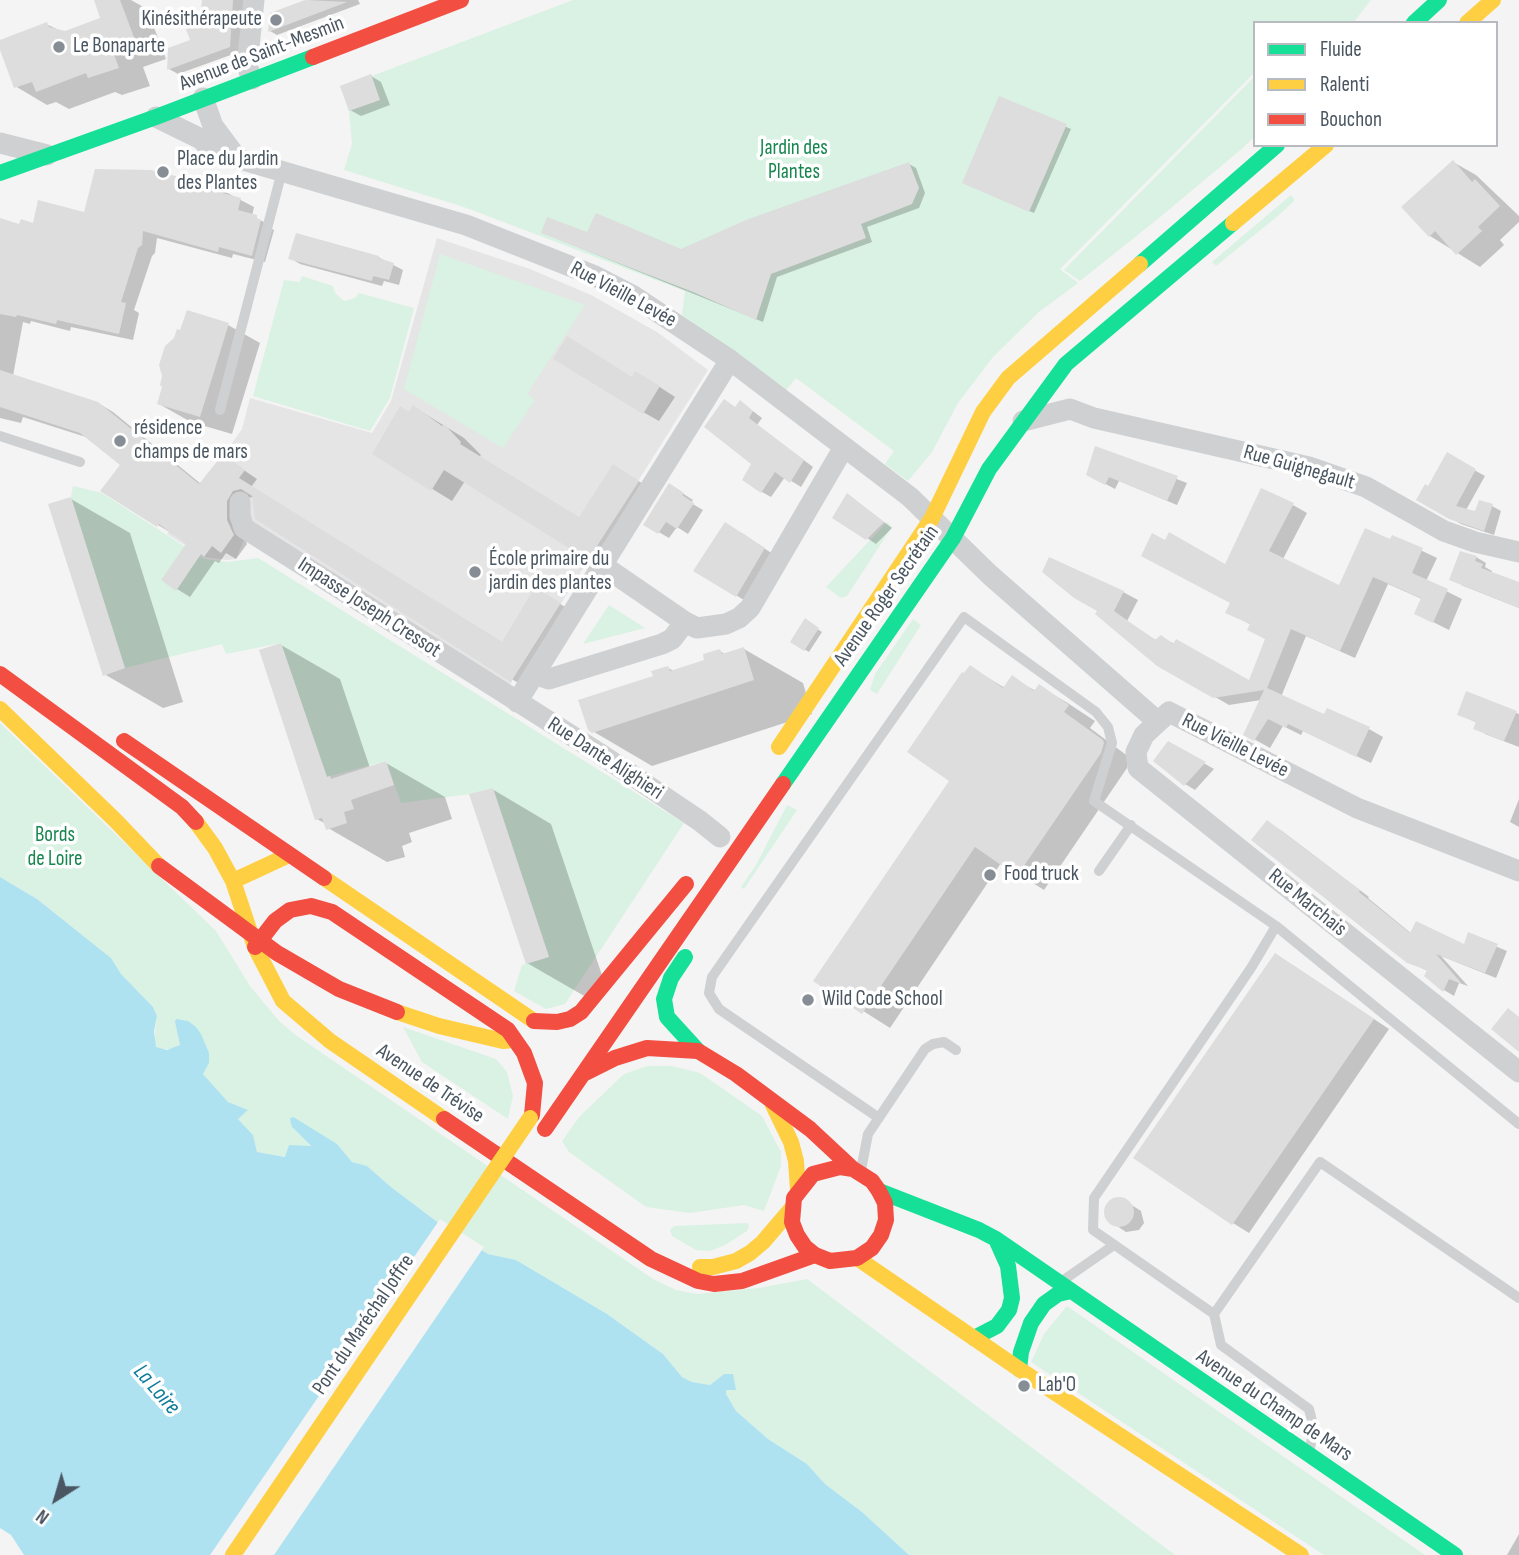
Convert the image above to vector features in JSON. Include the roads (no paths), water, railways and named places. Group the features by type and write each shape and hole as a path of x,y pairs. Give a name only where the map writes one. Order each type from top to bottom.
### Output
{"main road":[{"name":"Avenue de Saint-Mesmin","path":"156,117 461,0"},
{"path":"1416,21 1439,0"},
{"path":"1469,21 1493,0"},
{"path":"0,173 156,117"},
{"name":"Avenue Roger Secrétain","path":"773,757 932,518 983,412 1009,378 1275,147"},
{"name":"Avenue Roger Secrétain","path":"506,1186 953,538 989,469 1066,364 1324,147"},
{"path":"0,666 42,685"},
{"name":"Avenue de Trévise","path":"0,674 182,807 208,838 233,881 256,947 283,1001 330,1041 651,1259 698,1281 714,1284 742,1281 816,1255"},
{"path":"0,709 159,866 277,953 339,989 397,1012 439,1026 503,1041 516,1040"},
{"path":"108,730 534,1021 557,1022 581,1012 689,879 589,1027"},
{"path":"698,1051 667,1017 664,999 671,978 719,903 755,823"},
{"path":"233,881 289,855"},
{"path":"256,947 275,920 290,910 312,906 332,912 508,1030 524,1053 535,1083 531,1117"},
{"path":"583,1074 615,1058 647,1048 698,1051"},
{"name":"Avenue du Champ de Mars","path":"698,1051 736,1074 810,1129 872,1181 879,1191 996,1239 1455,1555"},
{"path":"531,1117 552,1082"},
{"name":"Avenue du Champ de Mars","path":"771,1102 791,1142 796,1161 798,1190 792,1208"},
{"name":"Pont du Maréchal Joffre","path":"233,1555 531,1117"},
{"path":"798,1190 813,1174 826,1169 840,1167 857,1171"},
{"path":"792,1208 792,1222 804,1247 830,1261 843,1261 857,1258 872,1248 881,1235 886,1220 885,1203 879,1191"},
{"name":"Avenue de Trévise","path":"668,1267 713,1267 736,1261 763,1242 792,1208"},
{"path":"974,1338 997,1326 1009,1311 1012,1298 1008,1266 996,1239"},
{"path":"857,1258 1019,1369 1301,1555"},
{"path":"1019,1369 1021,1352 1031,1323 1044,1304 1065,1287"}],"street":[{"path":"252,79 247,66 254,0"},
{"path":"203,98 214,126 237,158"},
{"path":"156,117 201,139 212,151 237,158"},
{"path":"0,143 47,155"},
{"name":"Rue Vieille Levée","path":"237,158 466,225 595,276 643,302 730,360 910,497 990,575 1157,721 1169,712 1357,808 1519,871"},
{"path":"517,702 730,360"},
{"path":"1022,421 1070,409 1066,364"},
{"name":"Rue Guignegault","path":"1070,409 1094,418 1309,467 1366,487 1444,531 1475,542 1519,552"},
{"path":"602,565 697,628 717,626 739,618 750,608 844,447"},
{"name":"Impasse Joseph Cressot","path":"240,502 240,516 244,528 517,702"},
{"path":"534,674 549,679 662,644 671,639 685,622"},
{"name":"Rue Dante Alighieri","path":"517,702 599,753 720,836"},
{"name":"Rue Marchais","path":"1157,721 1144,735 1136,752 1138,768 1519,1072"}],"lane":[{"path":"220,410 282,171"},
{"path":"0,436 80,462"},
{"path":"880,1118 719,1009 709,993 712,977 964,617 1097,712 1108,727 1112,743 1094,801 1276,926 1519,1124"},
{"path":"1100,872 1131,825"},
{"path":"1276,926 1251,968 1094,1198 1093,1230 1214,1314 1221,1345 1309,1409 1314,1429 1308,1455"},
{"path":"857,1171 869,1134 925,1049 944,1042 956,1050"},
{"path":"1214,1314 1320,1162 1519,1298"},
{"path":"1065,1287 1114,1245"}],"water":[{"name":"La Loire","path":"0,877 37,899 111,958 121,974 153,1007 157,1016 154,1032 156,1047 167,1050 180,1045 176,1019 188,1021 196,1027 209,1053 209,1063 203,1074 228,1102 248,1110 238,1119 253,1135 257,1152 285,1157 289,1145 311,1146 292,1127 290,1119 295,1118 337,1144 352,1162 367,1166 436,1221 488,1254 516,1260 607,1314 663,1354 682,1377 710,1385 724,1374 733,1374 736,1390 726,1390 726,1394 736,1411 768,1439 807,1464 825,1484 862,1512 909,1555 24,1555 11,1535 0,1528"}],"place":[{"name":"Kinésithérapeute","path":"276,20"},
{"name":"Le Bonaparte","path":"59,47"},
{"name":"Place du Jardin des Plantes","path":"163,172"},
{"name":"résidence champs de mars","path":"120,441"},
{"name":"École primaire du jardin des plantes","path":"475,572"},
{"name":"Food truck","path":"990,875"},
{"name":"Wild Code School","path":"808,1000"},
{"name":"Lab'O","path":"1024,1386"}],"park label":[{"name":"Jardin des Plantes","path":"794,161"},
{"name":"Bords de Loire","path":"55,848"}]}
